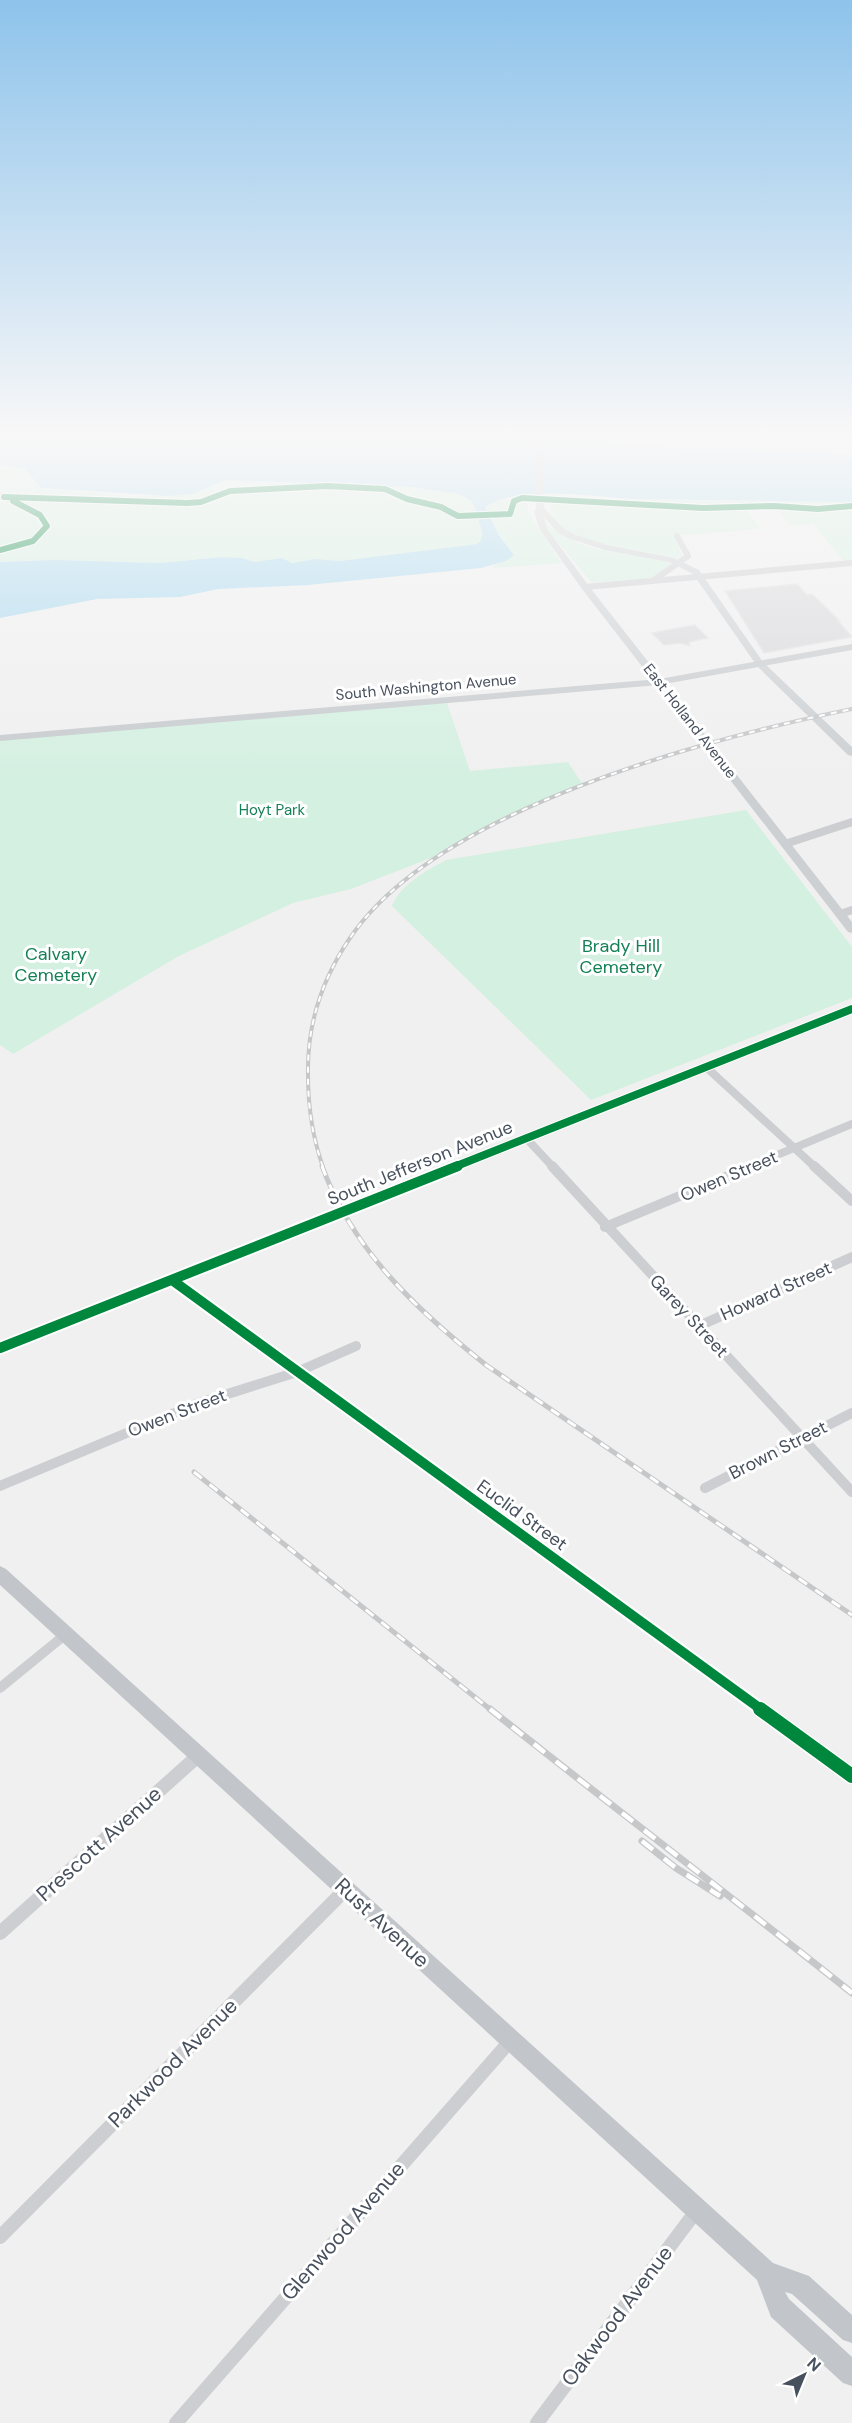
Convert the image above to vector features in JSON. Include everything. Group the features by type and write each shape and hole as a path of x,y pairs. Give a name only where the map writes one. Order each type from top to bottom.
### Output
{"highway":[{"name":"Rust Avenue","path":"0,1574 765,2272 800,2285 852,2331"},
{"name":"Rust Avenue","path":"765,2272 780,2308 852,2374"}],"main road":[{"name":"East Holland Avenue","path":"560,552 852,930"},
{"path":"634,552 679,563 701,577 760,664 852,753"},
{"name":"South Washington Avenue","path":"0,738 660,682 852,647"}],"street":[{"path":"652,581 679,563 688,555 686,552"},
{"path":"585,587 852,563"},
{"path":"785,844 852,822"},
{"path":"840,914 852,909"},
{"name":"South Jefferson Avenue","path":"0,1348 852,1009"},
{"path":"706,1067 852,1201"},
{"name":"Owen Street","path":"605,1227 852,1124"},
{"name":"Garey Street","path":"526,1138 605,1227 852,1492"},
{"name":"Howard Street","path":"699,1326 852,1257"},
{"name":"Euclid Street","path":"172,1280 852,1776"},
{"name":"Owen Street","path":"0,1486 196,1404 297,1372 356,1346"},
{"name":"Brown Street","path":"705,1488 852,1413"},
{"path":"0,1688 66,1634"},
{"name":"Prescott Avenue","path":"0,1933 199,1755"},
{"name":"Parkwood Avenue","path":"0,2237 346,1889"},
{"name":"Glenwood Avenue","path":"176,2423 511,2040"},
{"name":"Oakwood Avenue","path":"537,2423 697,2210"}],"green space":[{"path":"0,552 412,552 340,561 315,559 292,563 282,558 254,562 242,558 223,557 160,563 55,560 0,562"},
{"path":"512,552 554,552 561,563 494,568 493,566 514,555"},
{"path":"566,552 614,552 670,563 670,566 654,578 592,583"},
{"path":"645,552 681,552 682,555 678,558"},
{"path":"836,552 852,552 852,560 843,561"},
{"name":"Hoyt Park","path":"446,700 470,771 568,762 583,785 509,815 436,856 351,889 293,903 179,956 13,1054 0,1045 0,738"},
{"name":"Brady Hill Cemetery","path":"746,810 852,947 852,998 591,1100 392,906 401,891 408,885 446,860"}],"water":[{"path":"412,552 512,552 514,555 506,561 481,568 308,585 218,589 180,597 97,599 0,618 0,562 55,560 160,563 223,557 242,558 254,562 282,558 292,563 315,559 340,561"}],"building":[{"path":"797,584 807,595 812,594 840,621 838,621 852,637 764,653 725,591"},
{"path":"695,625 708,638 689,642 690,646 680,643 664,645 652,633"}],"railway":[{"path":"323,1167 313,1133 309,1098 308,1056 313,1020 324,986 340,954 350,938 391,892 445,852 509,817 579,786 724,739 852,709"},
{"path":"322,1166 335,1197 369,1252 412,1300 460,1344 486,1365 852,1615"},
{"path":"194,1472 491,1710"},
{"path":"490,1709 852,1993"},
{"path":"642,1841 676,1868 720,1896"}],"cycle path":[{"path":"0,1348 852,1009"},
{"path":"172,1280 852,1776"}],"park label":[{"name":"Calvary Cemetery","path":"56,964"}]}
